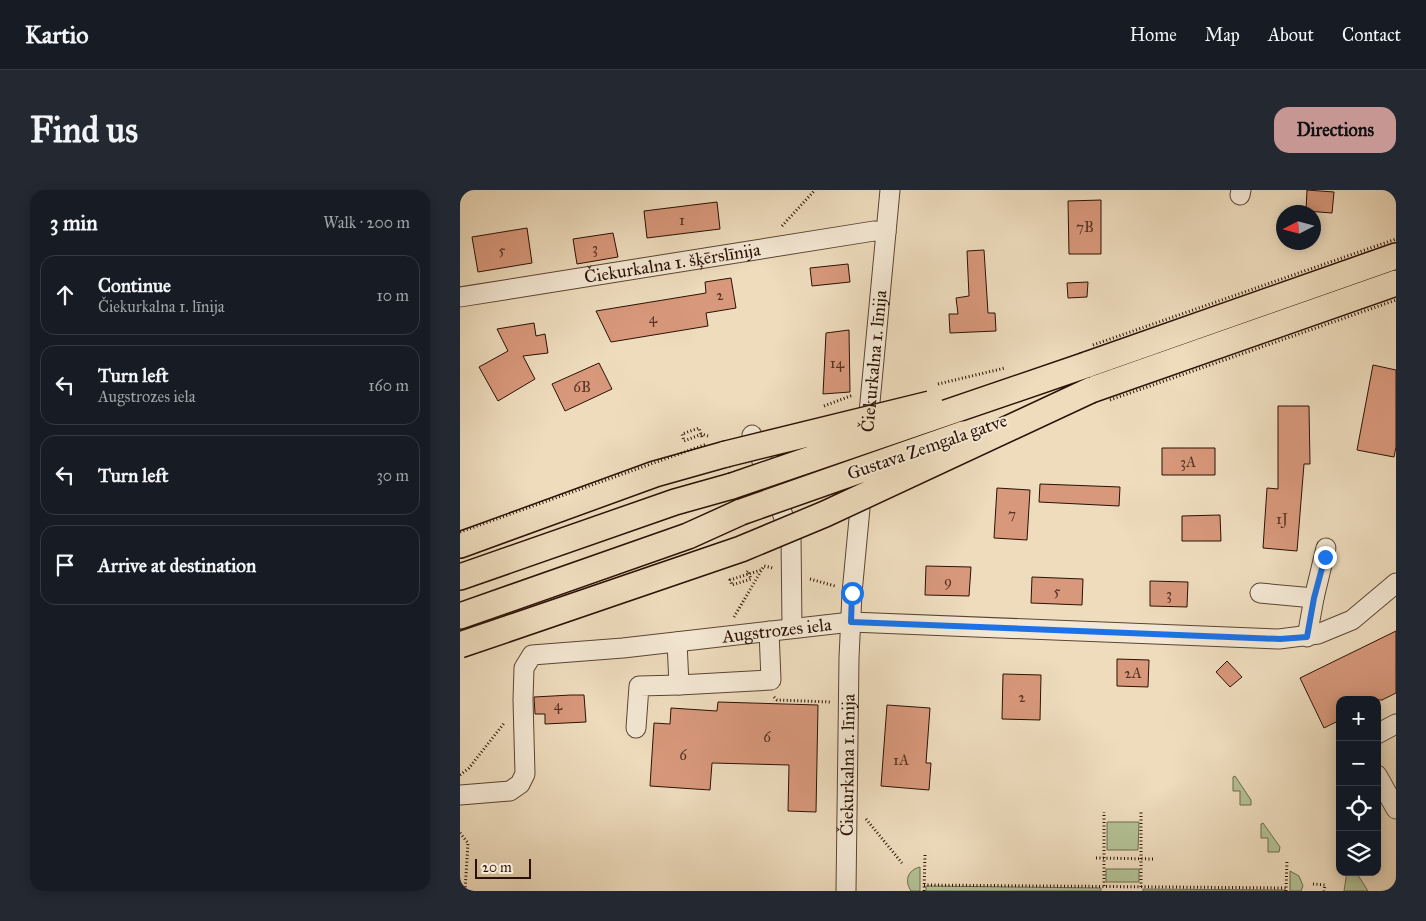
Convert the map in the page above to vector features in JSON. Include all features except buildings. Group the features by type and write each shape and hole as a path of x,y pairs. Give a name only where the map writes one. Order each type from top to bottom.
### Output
{"main road":[{"name":"Gustava Zemgala gatve","path":"460,577 675,502 732,486 847,448 1396,256"},
{"name":"Gustava Zemgala gatve","path":"460,616 688,536 741,512 1396,284"},
{"path":"460,545 654,474 726,454 1086,365"},
{"path":"460,646 741,549 825,514 1091,390"}],"street":[{"name":"Čiekurkalna 1. līnija","path":"846,891 851,622 890,190"},
{"name":"Čiekurkalna 1. šķērslīnija","path":"460,296 874,232 886,232"},
{"path":"752,435 791,536 792,628"},
{"path":"1307,637 1326,548"},
{"name":"Augstrozes iela","path":"523,700 524,668 532,655 677,642 851,622 1280,639 1307,637 1352,620 1396,583"},
{"path":"1260,593 1314,598"},
{"path":"636,728 639,686 771,680 769,631"},
{"path":"677,642 679,685"},
{"path":"460,795 510,791 520,784 525,774 523,700"},
{"path":"1381,732 1396,724"},
{"path":"1381,782 1396,809"}],"path":[{"path":"769,248 779,230 815,190"},
{"path":"686,443 702,437 699,428 682,434 684,441 693,438 702,434"},
{"path":"732,576 748,571 751,579 732,585 730,580 746,574 754,572 762,569"},
{"path":"460,775 469,768 523,700"},
{"path":"848,809 859,810 902,863"},
{"path":"1104,812 1104,886"},
{"path":"1141,812 1141,887"},
{"path":"460,832 468,842 465,891"},
{"path":"924,855 924,891"},
{"path":"1096,858 1155,859"},
{"path":"924,885 1286,890 1287,860"},
{"path":"1313,884 1324,885 1324,891"}],"green space":[{"path":"1235,776 1251,800 1251,805 1240,805 1240,791 1233,791 1233,777"},
{"path":"1107,822 1139,822 1138,850 1107,850"},
{"path":"1263,823 1280,847 1279,852 1268,852 1268,838 1261,838 1261,824"},
{"path":"920,867 920,891 911,891 908,876 913,870"},
{"path":"1106,869 1139,869 1139,882 1106,882"},
{"path":"1290,871 1299,876 1303,886 1301,891 1290,891"},
{"path":"1346,876 1359,876 1368,891 1344,891"},
{"path":"926,886 1101,888 1101,891 926,891"},
{"path":"1143,889 1285,890 1285,891 1143,891"}],"route":[{"path":"852,593 851,622 1280,639 1307,637 1314,598 1325,557"}]}
